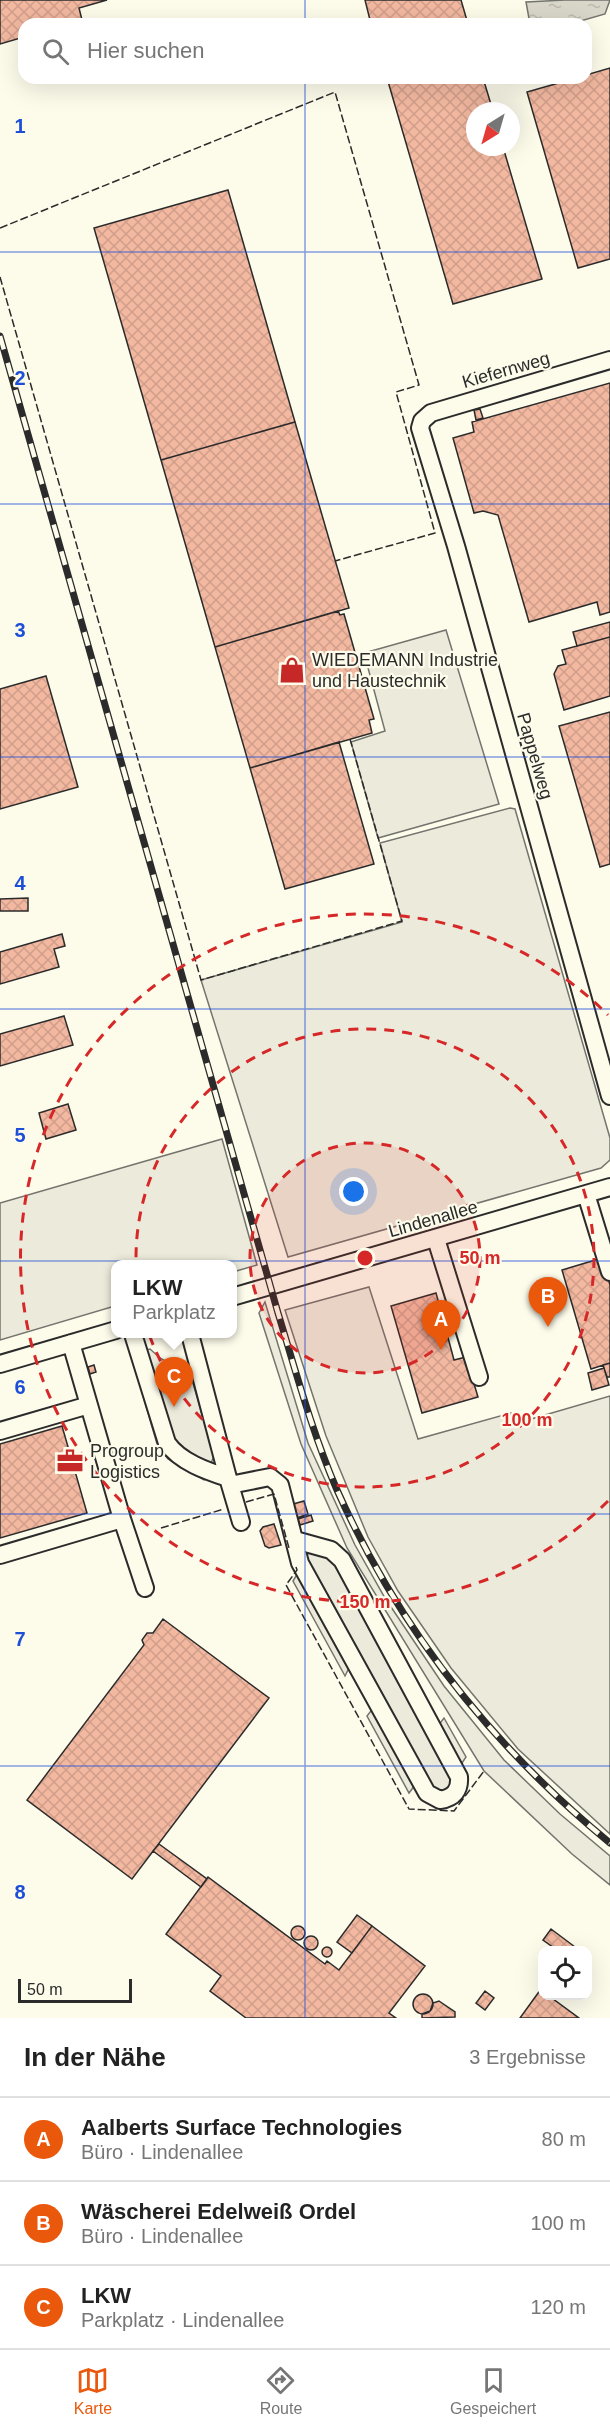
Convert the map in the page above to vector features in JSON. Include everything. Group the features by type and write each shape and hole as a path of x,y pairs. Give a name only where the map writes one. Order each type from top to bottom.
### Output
{"street":[{"name":"Kiefernweg","path":"420,428 422,421 431,413 610,360"},
{"name":"Pappelweg","path":"420,428 456,546 610,1096"},
{"name":"Lindenallee","path":"237,1296 610,1187"},
{"path":"586,1194 610,1272"},
{"path":"436,1239 480,1377"},
{"path":"0,1364 111,1331"},
{"path":"134,1338 167,1443 178,1456 229,1481 265,1478 278,1482 300,1563 427,1793 441,1800 451,1797 458,1788 459,1777 342,1560 331,1550 295,1540"},
{"path":"191,1338 241,1522"},
{"path":"71,1343 122,1519 145,1588"},
{"path":"0,1431 89,1405"},
{"path":"0,1555 122,1519"}],"shaded area":[{"path":"446,630 499,804 378,838 351,742 385,731 364,653"},
{"path":"510,808 515,809 610,1138 610,1160 601,1168 288,1257 201,980 402,922 380,843"},
{"path":"222,1139 257,1265 237,1271 237,1260 111,1260 111,1307 0,1340 0,1203"},
{"path":"369,1287 418,1439 511,1413 514,1424 610,1396 610,1834 518,1749 451,1668 398,1591 368,1537 326,1436 285,1310"},
{"path":"265,1302 308,1443 355,1545 385,1598 444,1686 504,1760 560,1814 610,1856 610,1885 572,1854 484,1771 347,1548 301,1444 259,1313"},
{"path":"150,1349 160,1358 191,1376 214,1456 204,1480 168,1459 157,1444 131,1354"},
{"path":"304,1536 335,1547 438,1726 444,1718 466,1757 460,1766 456,1799 415,1785 409,1793 367,1716 374,1707 349,1668 345,1676 293,1581 299,1571"}],"water":[{"path":"610,0 605,14 591,18 529,18 526,2"}],"building":[{"path":"0,0 107,0 79,8 82,18 18,18 18,39 0,44"},
{"path":"365,0 461,0 466,18 370,18"},
{"path":"610,68 610,259 578,268 527,92 555,84 592,84 592,73"},
{"path":"389,84 485,84 490,102 466,102 466,156 506,156 542,279 453,304"},
{"path":"228,190 295,422 161,460 94,228"},
{"path":"610,383 610,612 600,615 597,602 529,622 498,515 483,511 474,513 453,438 474,432 472,422"},
{"path":"480,409 483,418 476,420 474,410"},
{"path":"295,422 349,608 215,647 161,460"},
{"path":"338,611 340,615 344,614 374,719 369,720 372,733 250,768 215,647"},
{"path":"610,622 610,637 577,646 573,632"},
{"path":"610,637 610,696 564,710 554,674 558,666 566,664 562,650"},
{"path":"46,676 78,787 0,809 0,689"},
{"path":"610,712 610,864 600,867 559,726"},
{"path":"530,731 533,740 525,742 523,733"},
{"path":"339,742 374,864 285,889 250,768"},
{"path":"28,898 28,911 0,911 0,899"},
{"path":"62,934 65,946 54,949 59,967 0,984 0,952"},
{"path":"64,1016 73,1045 0,1066 0,1034"},
{"path":"68,1104 76,1130 46,1139 39,1113"},
{"path":"602,1258 610,1285 610,1363 591,1369 562,1270"},
{"path":"436,1293 454,1360 466,1357 478,1397 422,1413 391,1306"},
{"path":"610,1363 610,1377 607,1377 603,1365"},
{"path":"94,1365 96,1372 90,1374 88,1367"},
{"path":"604,1368 609,1385 592,1390 588,1373"},
{"path":"62,1426 87,1513 0,1538 0,1444"},
{"path":"304,1501 308,1514 297,1518 293,1504"},
{"path":"311,1515 313,1521 300,1525 298,1519"},
{"path":"274,1524 281,1545 269,1548 265,1546 260,1531 263,1527"},
{"path":"163,1619 269,1698 132,1879 27,1800 144,1645 142,1640 147,1633 153,1633"},
{"path":"159,1844 207,1879 201,1887 153,1851"},
{"path":"208,1877 325,1964 327,1961 339,1970 372,1926 425,1966 389,2013 396,2018 246,2018 210,1991 221,1976 166,1934"},
{"path":"357,1915 372,1926 352,1953 337,1942"},
{"path":"295,1926 301,1926 305,1933 301,1940 295,1940 291,1936 291,1930"},
{"path":"551,1929 574,1946 551,1946 543,1940"},
{"path":"311,1936 316,1938 318,1943 316,1948 311,1950 306,1948 304,1943 306,1938"},
{"path":"327,1947 332,1952 327,1957 322,1952"},
{"path":"485,1991 494,1998 485,2010 476,2003"},
{"path":"538,1993 538,2000 554,2000 579,2018 520,2018"},
{"path":"423,1994 430,1997 433,2004 430,2011 423,2014 416,2011 413,2004 416,1997"},
{"path":"439,2001 455,2012 455,2017 422,2018 422,2014 430,2011 433,2003"}],"railway":[{"path":"0,336 278,1313 328,1468 362,1541 389,1590 453,1683 527,1767 610,1843"}],"fence":[{"path":"0,228 335,92 419,385 396,392 435,533 335,561"},
{"path":"0,277 201,980 402,921 350,739"},
{"path":"246,1502 274,1494 289,1548"},
{"path":"161,1528 224,1509"},
{"path":"296,1567 297,1570 286,1585 409,1809 454,1811 484,1771"}],"place":[{"name":"WIEDEMANN Industrie und Haustechnik","path":"292,670"},
{"name":"Wäscherei Edelweiß Ordel","path":"548,1327"},
{"name":"Aalberts Surface Technologies","path":"441,1350"},
{"name":"LKW","path":"174,1407"},
{"name":"Progroup Logistics","path":"70,1461"}]}
